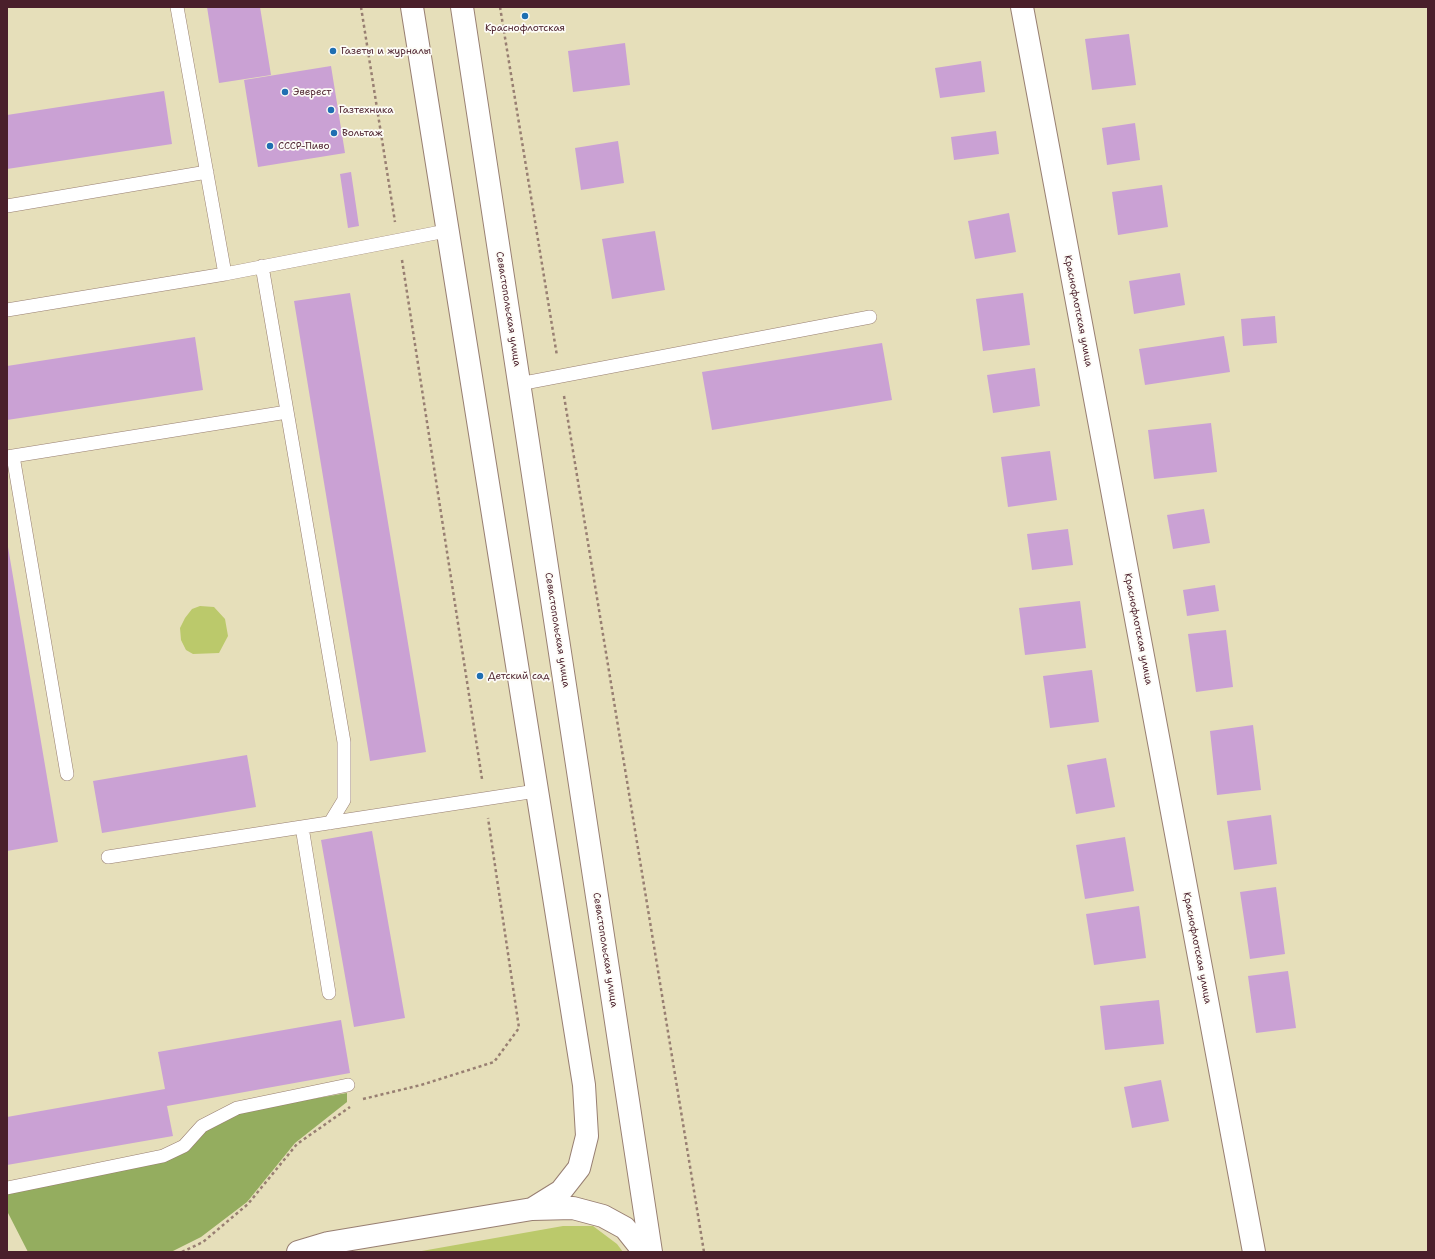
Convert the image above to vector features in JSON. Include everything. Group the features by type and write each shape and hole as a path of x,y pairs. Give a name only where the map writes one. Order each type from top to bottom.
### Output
{"street":[{"path":"412,7 446,231 584,1085 587,1136 579,1168 561,1191 532,1209"},
{"name":"Севастопольская улица","path":"462,7 651,1252"},
{"name":"Краснофлотская улица","path":"1022,7 1254,1252"},
{"path":"298,1252 328,1243 532,1209 573,1208 603,1216 626,1228 644,1252"}],"lane":[{"path":"177,7 225,274"},
{"path":"7,206 207,172"},
{"path":"7,310 225,274 446,231"},
{"path":"262,266 344,742 344,800 330,823"},
{"path":"519,384 870,317"},
{"path":"67,774 10,456 287,412"},
{"path":"108,858 536,791"},
{"path":"302,827 329,992"},
{"path":"7,1188 163,1156 184,1146 202,1126 237,1108 348,1085"}],"path":[{"path":"359,1100 421,1085 494,1062 519,1028 485,799 361,7"},
{"path":"500,7 558,362"},
{"path":"563,393 704,1252"},
{"path":"182,1252 203,1242 248,1204 297,1144 353,1105"}],"green space":[{"path":"200,606 214,607 225,619 228,636 219,653 193,654 186,650 181,640 180,628 185,618 192,609"},
{"path":"347,1093 347,1102 295,1143 247,1202 201,1237 171,1252 28,1252 7,1211 7,1193 167,1161 206,1128 242,1111"},
{"path":"563,1226 593,1226 617,1244 623,1252 416,1252"}],"building":[{"path":"207,7 260,7 271,75 219,83"},
{"path":"1129,34 1136,85 1092,90 1085,39"},
{"path":"625,43 630,85 573,92 568,51"},
{"path":"981,61 985,92 940,98 935,68"},
{"path":"331,66 345,153 258,167 244,80"},
{"path":"164,91 172,144 7,169 7,115"},
{"path":"1135,123 1140,160 1107,165 1102,128"},
{"path":"996,131 999,154 954,160 951,137"},
{"path":"618,141 624,183 581,190 575,148"},
{"path":"351,172 359,226 348,228 340,174"},
{"path":"1162,185 1168,227 1118,235 1112,192"},
{"path":"1009,213 1016,252 975,259 968,221"},
{"path":"655,231 665,290 612,299 602,239"},
{"path":"1180,273 1185,305 1134,314 1129,281"},
{"path":"350,293 426,752 370,761 294,301"},
{"path":"1023,293 1030,345 983,351 976,299"},
{"path":"1275,316 1277,343 1243,346 1241,319"},
{"path":"1224,336 1230,372 1145,385 1139,349"},
{"path":"195,337 203,390 7,420 7,366"},
{"path":"882,343 892,400 712,430 702,372"},
{"path":"1035,368 1040,406 993,413 987,375"},
{"path":"1211,423 1217,472 1154,479 1148,430"},
{"path":"1050,451 1057,500 1008,507 1001,457"},
{"path":"1204,509 1210,543 1173,549 1167,515"},
{"path":"1068,529 1073,565 1032,570 1027,534"},
{"path":"8,547 58,842 7,851 7,548"},
{"path":"1215,585 1219,611 1187,616 1183,590"},
{"path":"1080,601 1086,648 1025,655 1019,608"},
{"path":"1226,630 1233,687 1196,692 1188,634"},
{"path":"1092,670 1099,722 1050,728 1043,676"},
{"path":"1253,725 1261,790 1217,795 1210,731"},
{"path":"247,755 256,807 102,833 93,781"},
{"path":"1106,758 1115,807 1076,814 1067,765"},
{"path":"1271,815 1277,864 1234,870 1227,821"},
{"path":"372,831 405,1018 354,1027 321,840"},
{"path":"1125,837 1134,891 1085,899 1076,845"},
{"path":"1276,887 1285,954 1250,959 1240,892"},
{"path":"1139,906 1146,958 1094,965 1086,914"},
{"path":"1288,971 1296,1028 1256,1033 1248,976"},
{"path":"1159,1000 1164,1044 1105,1050 1100,1006"},
{"path":"341,1020 350,1073 167,1106 173,1136 7,1165 7,1117 165,1089 158,1052"},
{"path":"1161,1080 1169,1121 1132,1128 1124,1087"}],"place":[{"name":"Краснофлотская","path":"525,16"},
{"name":"Газеты и журналы","path":"333,51"},
{"name":"Эверест","path":"285,92"},
{"name":"Газтехника","path":"331,110"},
{"name":"Вольтаж","path":"334,133"},
{"name":"СССР-Пиво","path":"270,146"},
{"name":"Детский сад","path":"480,676"}]}
